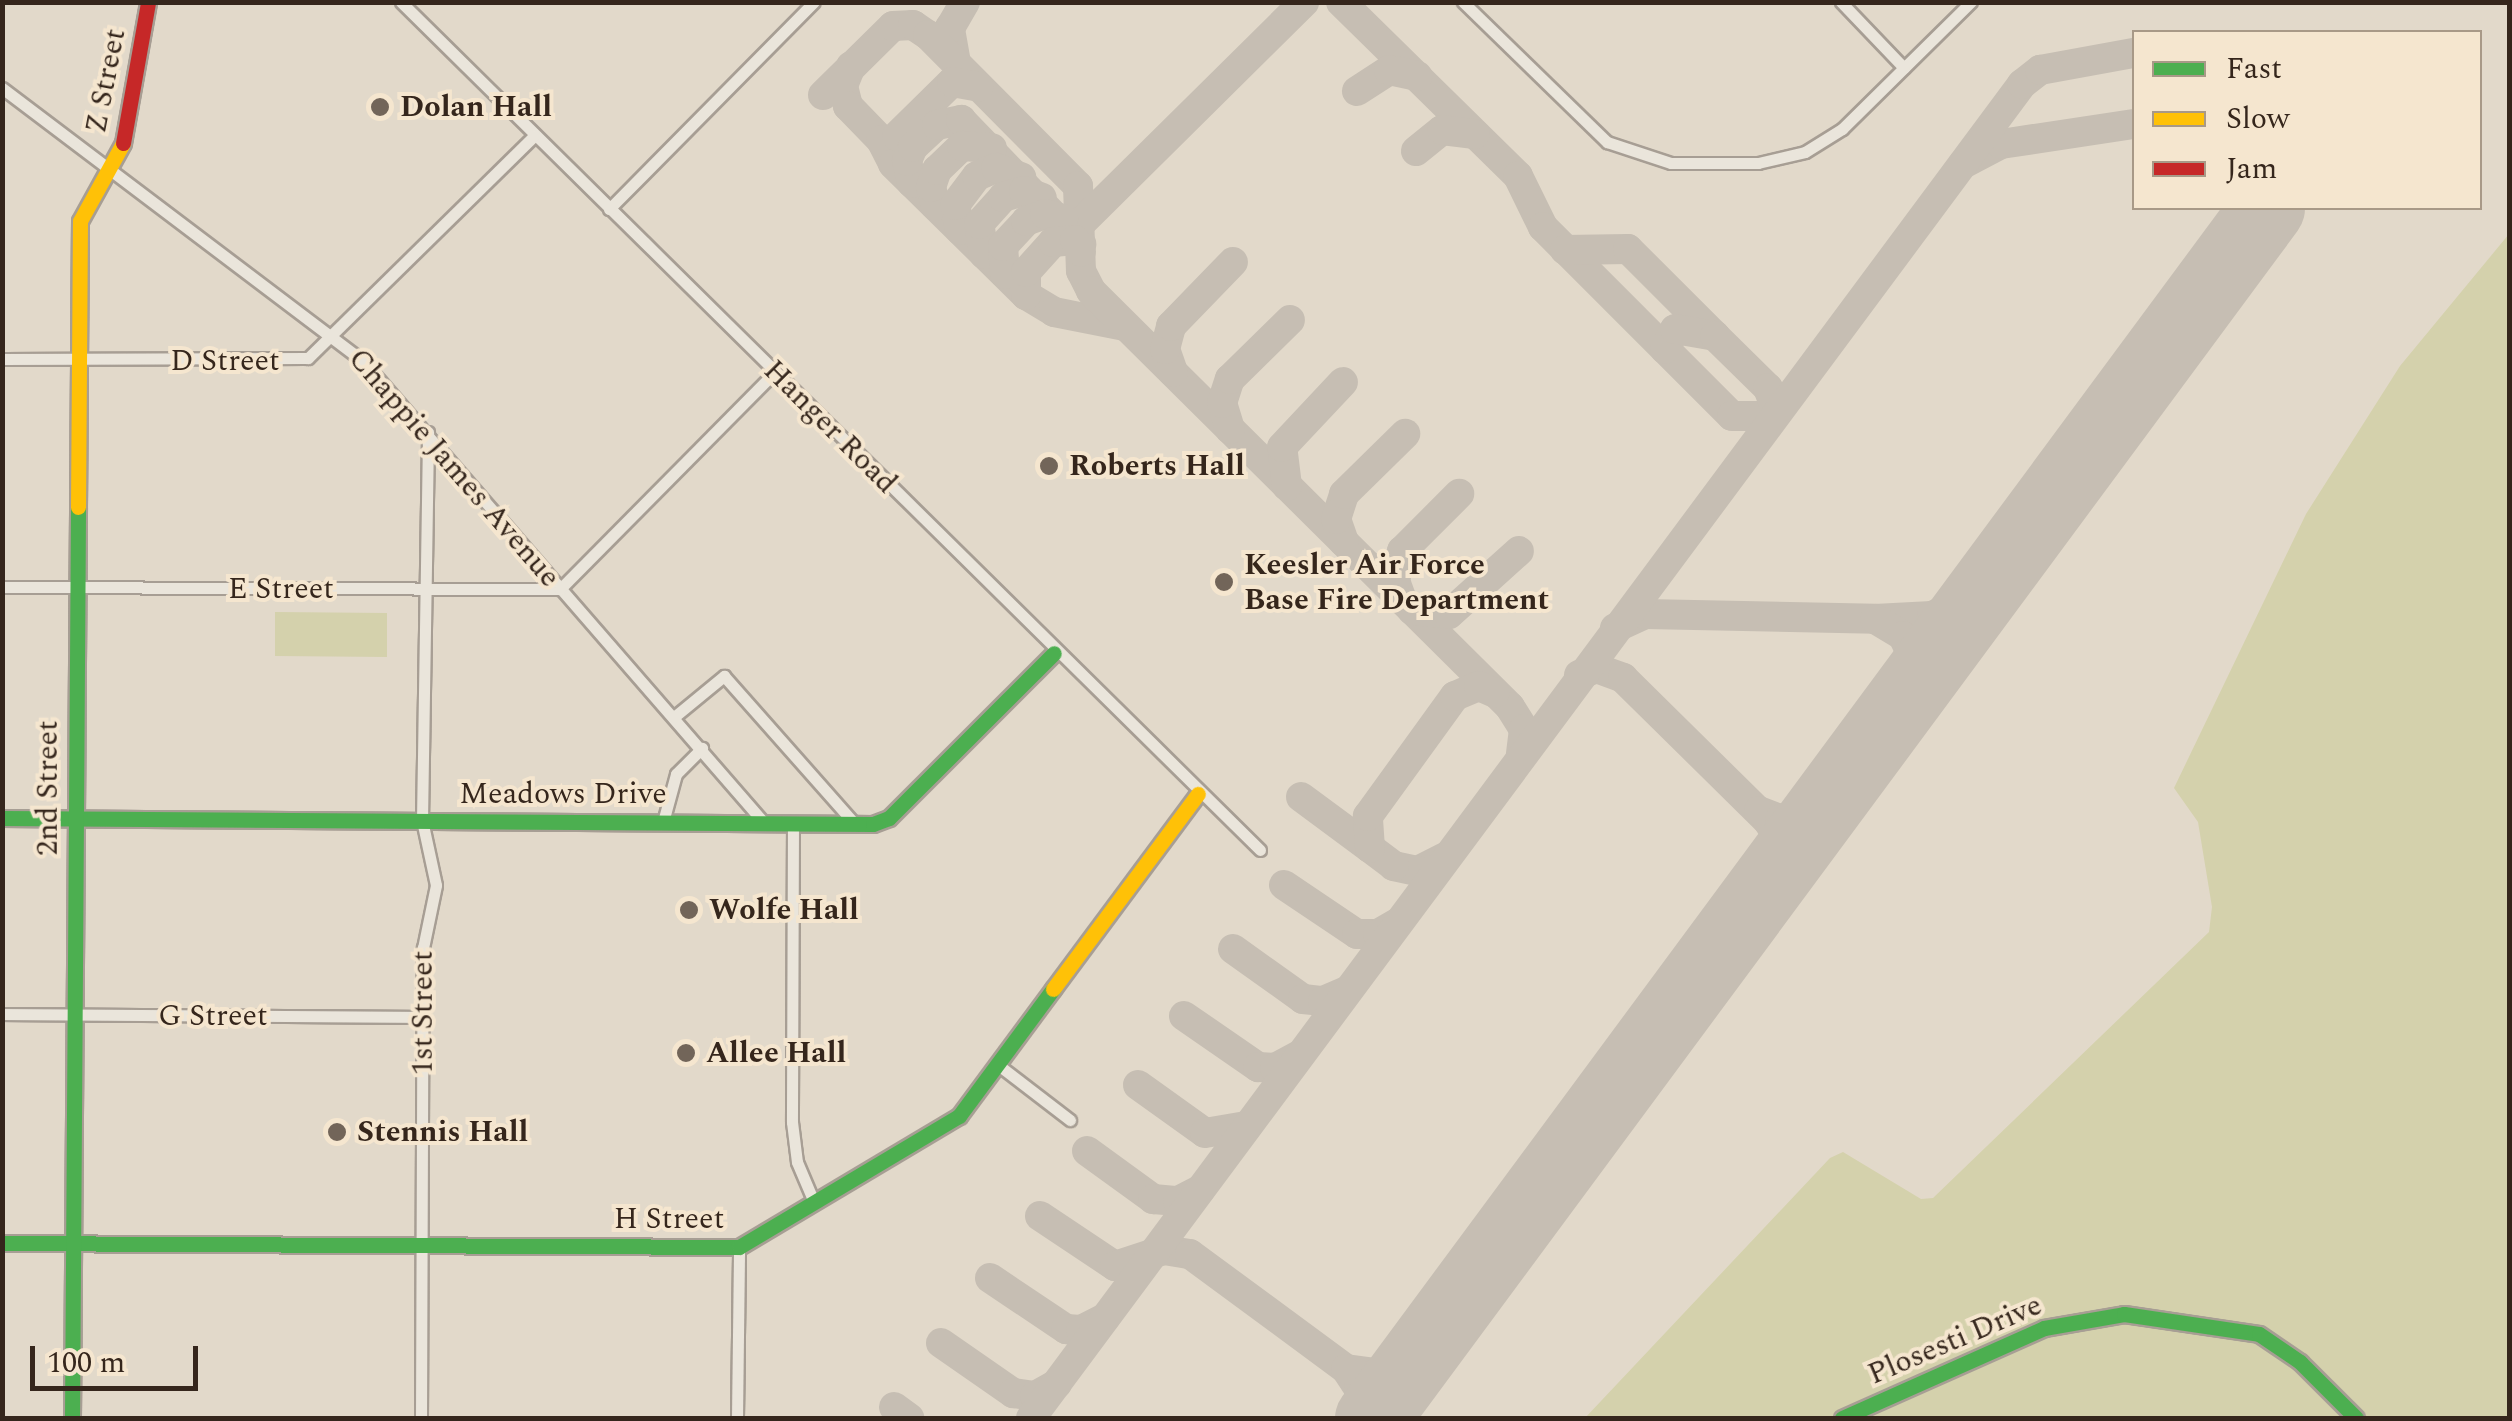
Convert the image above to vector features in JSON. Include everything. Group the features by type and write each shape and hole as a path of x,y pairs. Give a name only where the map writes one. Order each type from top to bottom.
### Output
{"street":[{"name":"Z Street","path":"110,166 122,149 148,2"},
{"name":"Hanger Road","path":"401,2 1054,653 1260,850"},
{"path":"610,209 814,2"},
{"path":"1463,2 1607,142 1671,162 1758,163 1805,152 1842,129 1971,2"},
{"path":"1841,2 1904,68"},
{"name":"Chappie James Avenue","path":"2,88 335,336 428,432 765,824"},
{"name":"D Street","path":"2,359 293,362 308,358 335,336 535,135"},
{"name":"2nd Street","path":"72,1418 80,221 110,166"},
{"path":"560,588 775,372"},
{"name":"1st Street","path":"421,1418 424,936 436,885 422,820 428,432"},
{"name":"E Street","path":"2,587 560,588"},
{"name":"Meadows Drive","path":"2,818 854,824 890,818 1054,653"},
{"path":"674,717 724,676 854,824"},
{"path":"663,822 676,774 702,748"},
{"name":"H Street","path":"2,1243 739,1247 959,1116 1198,794"},
{"path":"794,824 792,1122 797,1162 814,1202"},
{"name":"G Street","path":"2,1014 424,1017"},
{"path":"998,1064 1070,1120"},
{"path":"737,1418 739,1247"},
{"name":"Plosesti Drive","path":"1842,1418 2044,1328 2124,1314 2259,1334 2300,1362 2356,1418"}],"shaded area":[{"path":"2509,234 2509,1418 1585,1418 1830,1158 1843,1152 1921,1199 1933,1198 2209,932 2212,907 2198,822 2174,788 2306,514 2400,366"},
{"path":"275,612 387,613 387,657 275,656"}],"taxiway":[{"path":"956,63 950,28 965,2"},
{"path":"1081,223 1304,2"},
{"path":"1341,2 1518,176 1543,227 1732,416 1771,416"},
{"path":"823,95 893,26 913,25 928,35 1078,186 1081,271 1091,291 1510,707 1524,729 1521,754"},
{"path":"1031,1418 2022,84 2040,70 2132,53"},
{"path":"851,66 843,86 848,106 881,140 893,164 1026,295 1054,312 1124,326"},
{"path":"1357,91 1389,70 1417,76"},
{"path":"897,136 952,82 979,87"},
{"path":"912,183 907,161 913,147 937,125 961,120 1081,244"},
{"path":"1963,164 2001,144 2132,124"},
{"path":"1416,151 1442,130 1475,134"},
{"path":"936,206 931,187 937,170 962,146 992,148"},
{"path":"960,230 955,205 977,176 996,168 1021,177"},
{"path":"984,254 979,224 1003,197 1024,191 1042,198"},
{"path":"1005,274 1003,246 1026,221 1045,214 1063,219"},
{"path":"1026,295 1026,272 1053,242 1075,240 1081,252"},
{"path":"1565,250 1628,249 1715,336"},
{"path":"1173,372 1165,349 1171,326 1233,262"},
{"path":"1230,429 1222,403 1230,379 1290,320"},
{"path":"1665,349 1675,329 1715,336 1768,388 1776,409"},
{"path":"1287,486 1282,447 1343,382"},
{"path":"1344,542 1336,519 1344,494 1405,434"},
{"path":"1402,600 1395,581 1402,551 1459,494"},
{"path":"1412,610 1449,614 1519,551"},
{"path":"1875,619 1932,616 1985,591"},
{"path":"1615,628 1645,614 1875,619 1903,636 1910,651 1907,697"},
{"path":"1579,675 1596,668 1623,678 1768,821 1782,843 1777,868"},
{"path":"1445,857 1417,871 1394,866 1370,848 1368,816 1455,696 1479,686 1495,693"},
{"path":"1301,797 1370,848"},
{"path":"1759,811 1780,819 1822,808"},
{"path":"1284,885 1357,934 1378,934 1397,923"},
{"path":"1233,949 1303,999 1323,1001 1347,991"},
{"path":"1184,1016 1258,1067 1275,1068 1298,1056"},
{"path":"1138,1085 1205,1133 1247,1126"},
{"path":"1087,1151 1153,1199 1178,1201 1200,1190"},
{"path":"1040,1216 1115,1266 1164,1250 1190,1254 1346,1369 1359,1389 1365,1418"},
{"path":"990,1278 1066,1329 1081,1330 1105,1318"},
{"path":"941,1343 1013,1393 1035,1396 1057,1384"},
{"path":"1346,1369 1376,1373 1416,1358"},
{"path":"894,1407 909,1418"}],"runway":[{"path":"1372,1418 2266,210"}],"traffic: fast":[{"path":"72,1418 78,507"},
{"path":"2,818 873,824 889,818 1054,653"},
{"path":"2,1243 739,1247 959,1116 1053,989"},
{"path":"1842,1418 2044,1328 2124,1314 2259,1334 2300,1362 2356,1418"}],"traffic: slow":[{"path":"78,507 80,221 123,143"},
{"path":"1053,989 1198,794"}],"traffic: jam":[{"path":"123,143 148,2"}],"place":[{"name":"Dolan Hall","path":"380,107"},
{"name":"Roberts Hall","path":"1049,466"},
{"name":"Keesler Air Force Base Fire Department","path":"1224,582"},
{"name":"Wolfe Hall","path":"689,910"},
{"name":"Allee Hall","path":"686,1053"},
{"name":"Stennis Hall","path":"337,1132"}]}
